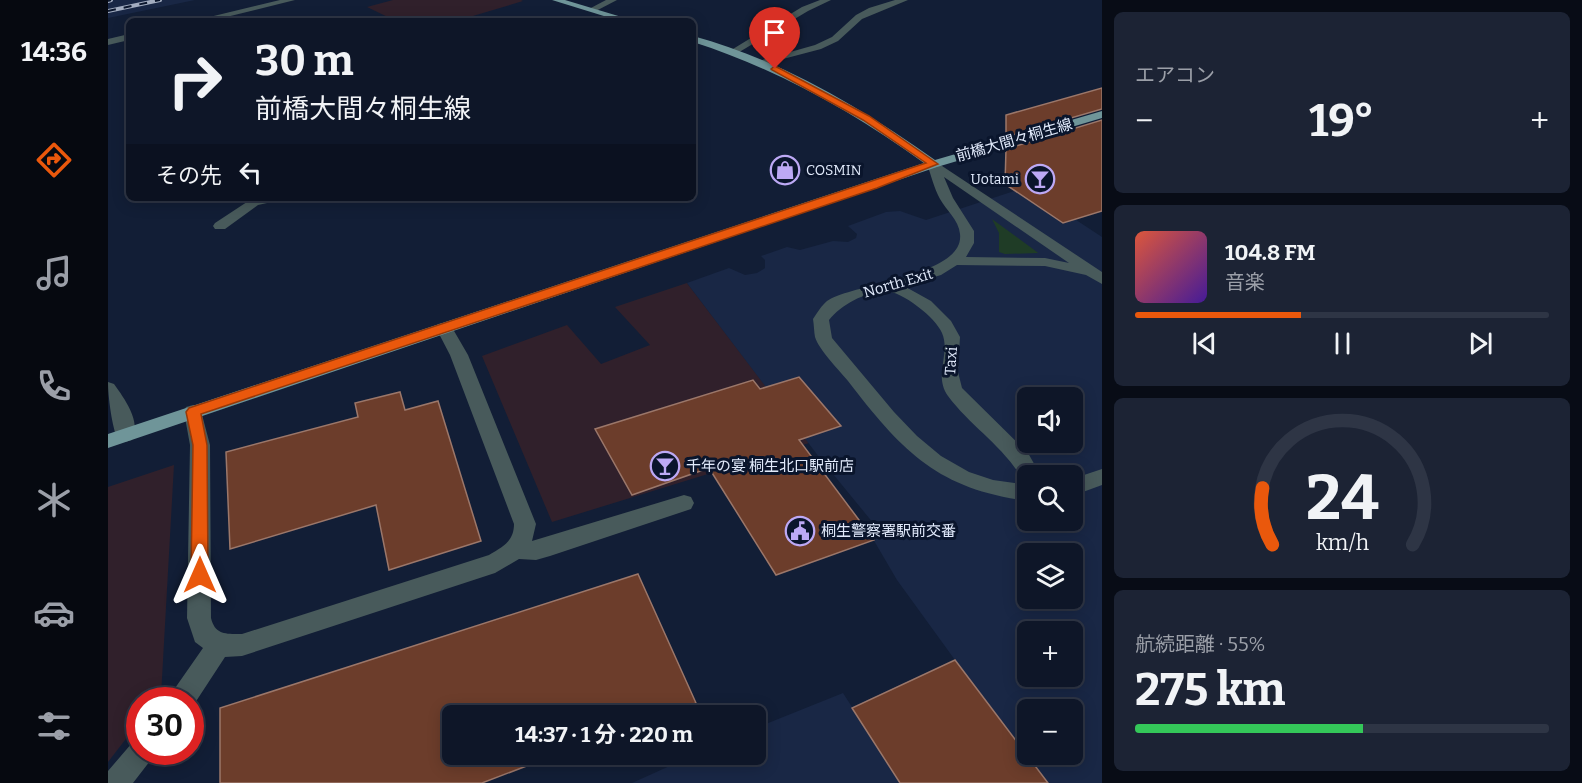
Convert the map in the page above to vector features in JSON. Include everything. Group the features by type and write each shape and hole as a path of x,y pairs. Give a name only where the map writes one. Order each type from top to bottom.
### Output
{"main road":[{"path":"556,0 619,18"},
{"path":"696,40 760,62 798,80 866,118 933,164"},
{"name":"前橋大間々桐生線","path":"117,438 933,164 1102,114"}],"street":[{"path":"211,18 291,0"},
{"path":"591,10 613,0"},
{"path":"733,52 805,9 827,0"},
{"path":"760,62 819,47 835,39 859,17 872,10 904,0"},
{"path":"108,42 126,38"},
{"path":"933,164 947,199 966,229 968,242 963,252 954,261"},
{"path":"933,164 1098,276"},
{"path":"220,226 258,201"},
{"path":"954,261 1045,262 1098,276"},
{"name":"North Exit","path":"954,261 929,274 847,297 828,307 819,322 824,339 897,428 936,464 970,483 1017,492"},
{"name":"Taxi","path":"887,287 904,291 919,299 945,323 952,338 949,384 1021,458 1025,465"},
{"path":"194,412 200,445 199,618 203,634 219,646 253,642 495,563 517,550 525,538 525,524 459,355 444,328"},
{"path":"108,388 121,408 117,438"},
{"path":"1083,484 1102,477"},
{"path":"517,550 536,551 684,503"},
{"path":"191,687 219,646"},
{"path":"116,783 131,765"}],"shaded area":[{"path":"108,0 195,0 108,18"},
{"path":"393,0 523,1 466,18 390,18 367,7"},
{"path":"1026,187 1102,237 1102,783 632,783 672,765 766,765 766,724 843,693 852,707 955,660 897,580 873,539 883,535 819,457 687,283 729,268 745,275 757,273 765,268 765,260 761,256 787,247 800,250 833,241 848,242 856,238 857,234 848,226 886,212 900,211 926,220"},
{"path":"687,283 809,443 552,522 482,356 567,325 601,364 650,345 615,307"},
{"path":"174,465 162,687 126,687 126,739 108,762 108,487"}],"green space":[{"path":"992,219 1038,253 1005,254 999,252 999,233"}],"building":[{"path":"1102,88 1102,109 1006,137 1006,115"},
{"path":"1102,120 1102,211 1063,223 1005,184 1006,149"},
{"path":"799,377 841,426 799,440 874,540 776,575 709,468 632,495 595,429 753,380 760,389"},
{"path":"400,392 405,410 438,401 481,541 389,570 376,505 230,549 226,452 358,417 355,403"},
{"path":"638,574 696,703 691,705 442,705 442,765 529,765 482,783 220,783 220,708"},
{"path":"955,660 1017,742 1017,765 1034,765 1048,783 900,783 852,708"}],"railway":[{"path":"108,11 160,0"}],"place":[{"name":"COSMIN","path":"785,170"},
{"name":"Uotami","path":"1040,179"},
{"name":"千年の宴 桐生北口駅前店","path":"665,466"},
{"name":"桐生警察署駅前交番","path":"800,531"}],"route":[{"path":"200,575 200,445 194,412 874,186 933,164 866,118 775,69"}]}
